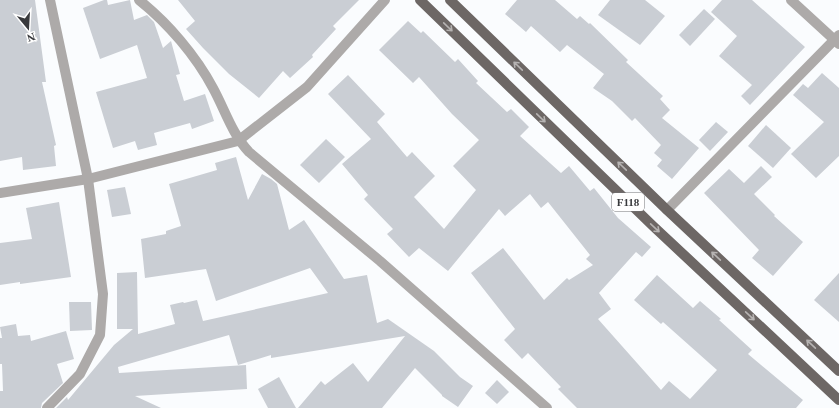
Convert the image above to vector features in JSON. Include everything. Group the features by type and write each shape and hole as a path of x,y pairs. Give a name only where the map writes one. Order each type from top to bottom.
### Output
{"main road":[{"name":"F118","path":"420,0 652,226 839,400"},
{"name":"F118","path":"450,0 667,210 839,371"}],"street":[{"path":"47,408 80,374 100,335 102,294 88,179 50,0"},
{"path":"139,0 151,9 183,44 213,87 238,141 253,156 380,261 547,408"},
{"path":"0,192 88,179 238,141 307,87 385,0"},
{"path":"667,210 837,40 791,0"}],"building":[{"path":"0,0 35,0 46,82 42,82 56,145 54,146 56,166 23,170 22,157 0,161"},
{"path":"107,0 108,5 130,0 134,20 147,15 154,22 163,48 171,41 180,74 176,75 184,101 205,94 214,121 192,129 190,123 154,133 157,145 138,150 135,141 113,148 96,92 147,78 137,45 100,59 83,8"},
{"path":"178,0 359,0 333,26 336,29 312,55 313,57 290,78 283,71 259,98 229,74 186,29 195,21"},
{"path":"517,0 555,0 577,19 580,16 589,24 590,23 628,60 626,62 663,96 660,99 670,110 662,118 699,148 672,179 657,166 662,160 654,153 661,145 635,118 632,121 612,101 593,88 604,74 567,45 560,52 531,26 526,32 505,14"},
{"path":"610,0 645,0 665,16 640,45 598,15"},
{"path":"722,0 752,0 805,47 750,105 741,96 752,85 719,56 737,36 711,12"},
{"path":"704,9 715,19 690,46 679,35"},
{"path":"408,21 421,33 423,31 455,62 458,59 478,81 476,83 507,112 511,109 529,127 520,136 561,173 569,166 590,191 594,188 618,218 651,247 642,257 636,252 599,293 611,309 598,319 661,390 669,381 690,399 717,370 663,322 661,324 634,300 657,275 693,308 700,301 721,319 719,320 752,350 748,354 803,400 796,408 577,408 558,389 561,387 528,353 522,359 504,340 515,329 471,273 503,248 544,300 567,278 569,280 593,265 586,259 590,255 548,202 541,208 530,194 505,216 499,209 448,271 419,248 409,257 387,234 393,229 364,199 368,195 342,164 371,139 328,94 348,75 385,114 377,122 407,157 412,152 435,176 414,197 444,229 476,190 453,166 479,140 452,114 419,77 413,83 379,50"},
{"path":"822,73 839,88 839,156 816,178 791,154 824,122 793,95 803,84 808,88"},
{"path":"716,122 728,132 710,151 699,140"},
{"path":"766,125 791,148 773,168 748,146"},
{"path":"326,139 345,157 319,183 300,165"},
{"path":"236,157 248,200 262,174 271,179 277,184 289,230 304,220 344,279 367,275 377,323 388,319 434,351 460,377 473,386 458,407 442,396 415,368 382,408 298,408 321,381 325,385 353,363 368,382 405,336 271,358 271,355 238,365 229,335 118,367 119,373 246,365 247,389 135,396 161,408 56,408 67,397 68,400 114,345 133,329 117,329 117,273 137,272 138,334 175,324 170,305 183,302 197,300 203,321 328,293 310,268 216,301 206,269 145,278 141,239 166,234 166,231 181,226 169,184 217,170 215,163"},
{"path":"761,166 772,177 754,194 775,215 774,216 803,242 773,276 752,258 759,250 704,193 729,169 744,183"},
{"path":"125,187 131,214 112,217 107,190"},
{"path":"59,202 71,277 20,284 20,282 0,285 0,243 32,239 26,208"},
{"path":"839,273 839,322 814,300"},
{"path":"69,302 91,302 92,330 70,331"},
{"path":"16,324 18,336 30,335 31,341 66,331 74,359 57,364 63,383 42,403 41,408 0,408 0,391 3,391 2,364 0,364 0,338 2,338 0,327"},
{"path":"279,377 296,408 268,408 258,389"},
{"path":"497,380 509,392 497,404 485,393"}]}
